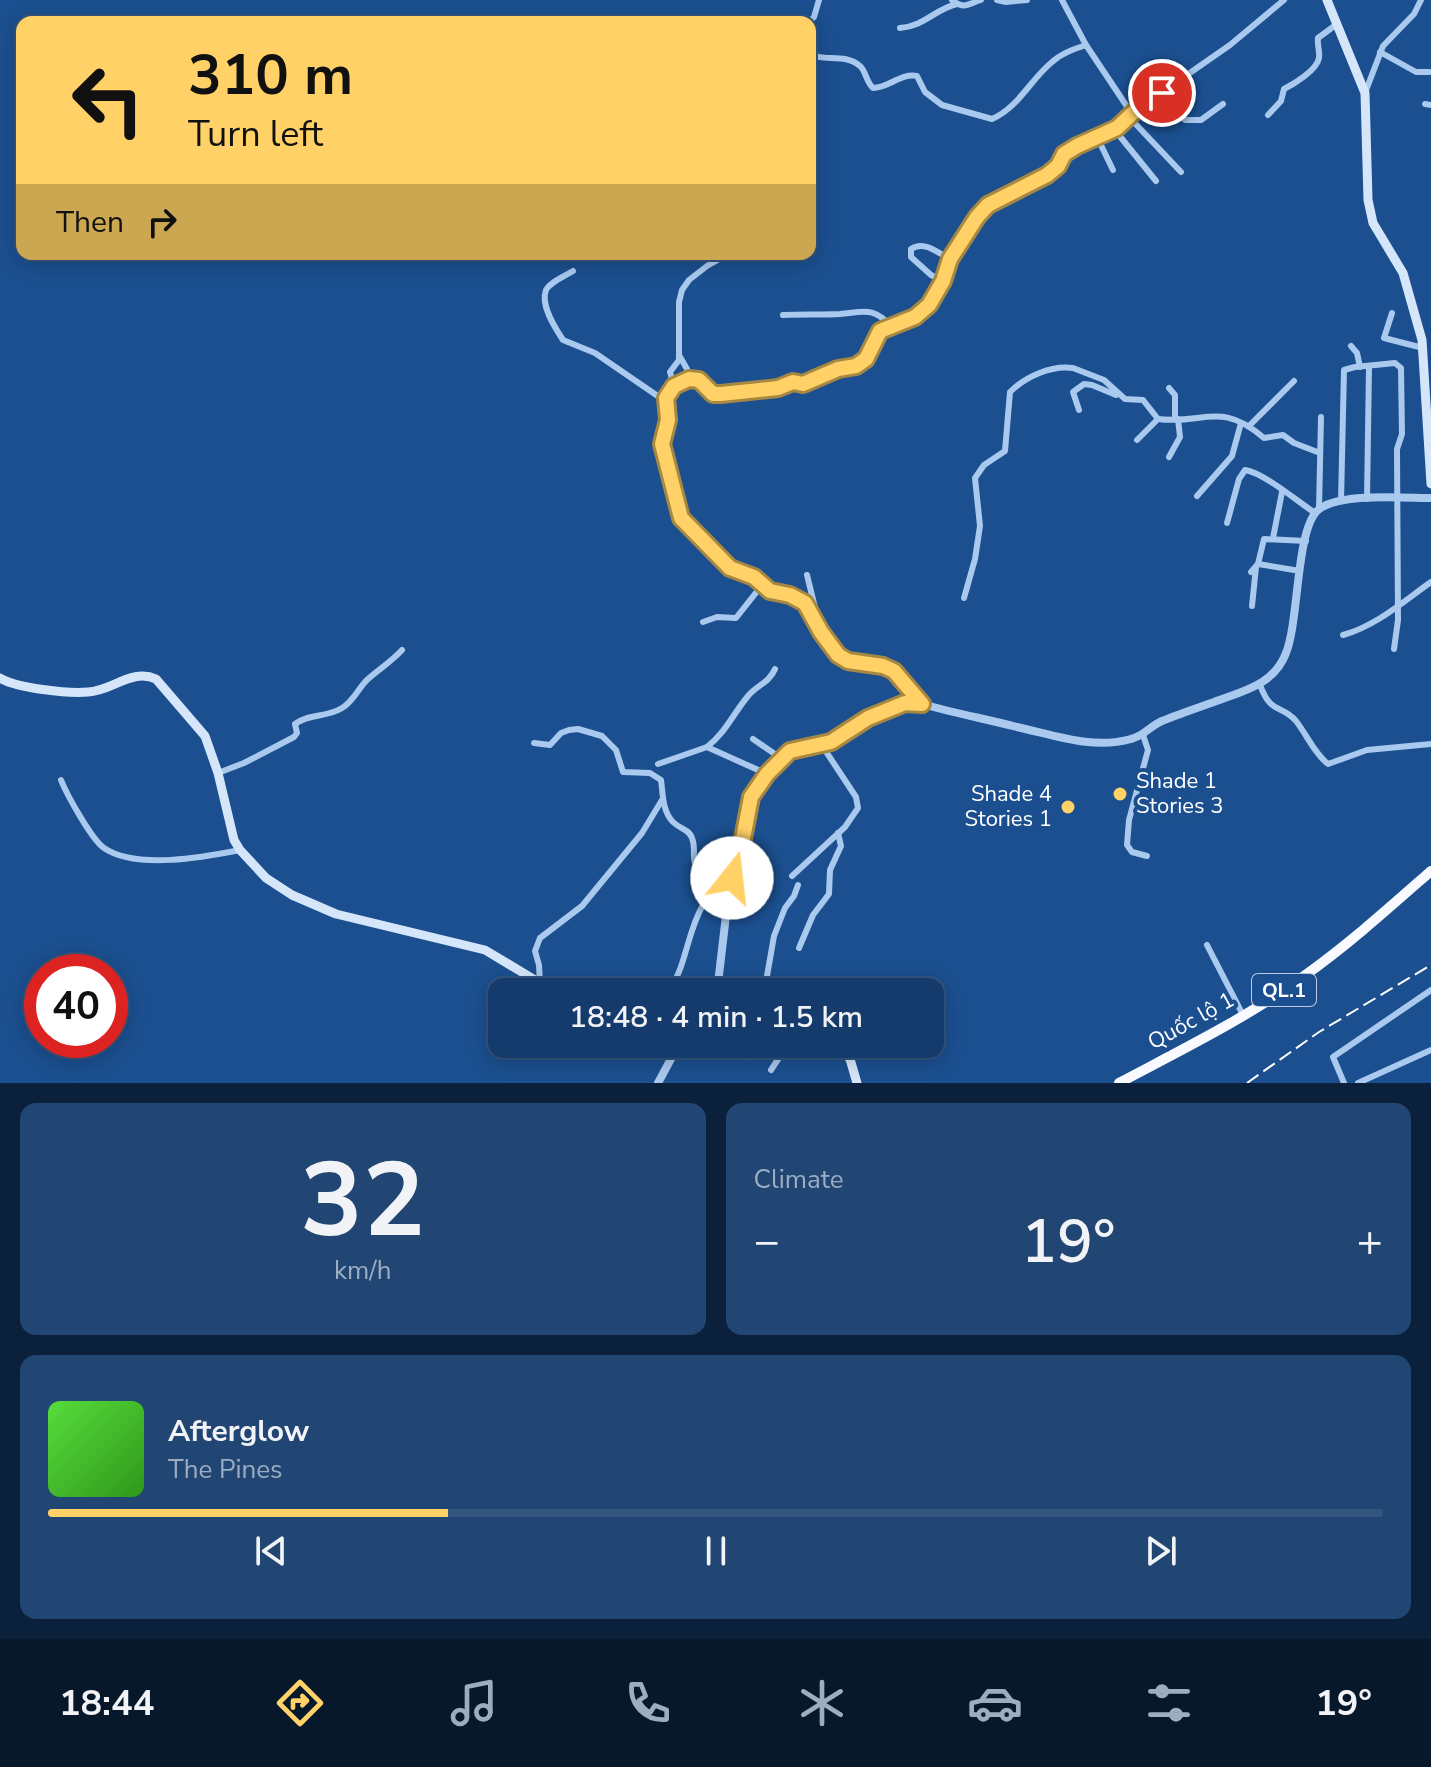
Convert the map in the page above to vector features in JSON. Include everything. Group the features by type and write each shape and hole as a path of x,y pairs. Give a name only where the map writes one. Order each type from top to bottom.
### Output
{"highway":[{"name":"Quốc lộ 1","path":"1119,1083 1243,1015 1312,971 1431,871"}],"main road":[{"path":"1327,0 1365,93 1368,200 1373,223 1403,273 1425,341 1431,484"},
{"path":"0,678 17,685 89,692 129,678 153,678 202,731 218,773 233,835 240,850 266,878 301,900 336,914 485,950 529,977"},
{"path":"849,1058 857,1083"}],"street":[{"path":"900,28 923,23 955,2 971,6 981,0"},
{"path":"997,0 1027,0"},
{"path":"1062,0 1130,116 1181,172"},
{"path":"922,704 894,671 883,666 848,661 838,655 805,603 790,595 770,591 754,577 730,568 681,518 662,444 668,420 665,401 674,386 696,379 706,390 721,394 778,388 793,382 803,384 838,369 856,366 866,359 880,331 920,313 929,305 943,281 950,259 988,205 1047,175 1058,166 1064,154 1114,129 1230,45 1284,0"},
{"path":"1365,93 1387,40 1396,35 1414,14 1421,0"},
{"path":"1268,115 1281,101 1284,89 1303,78 1317,63 1318,38 1337,24"},
{"path":"816,57 847,58 862,67 873,88 886,86 903,76 917,76 925,92 942,105 992,119 1022,97 1051,62 1068,51 1086,45"},
{"path":"1380,52 1416,72 1431,72"},
{"path":"1165,91 1173,108 1185,120 1201,120 1223,104"},
{"path":"1114,129 1156,181"},
{"path":"1097,137 1113,170"},
{"path":"943,281 911,257 911,249 925,245 950,259"},
{"path":"674,386 670,372 678,363 682,290 698,273 719,260"},
{"path":"573,271 547,287 546,292 547,308 563,340 595,353 665,401"},
{"path":"783,315 842,314 860,310 878,314 892,327"},
{"path":"1392,313 1384,338 1425,341"},
{"path":"1351,346 1364,367 1367,499"},
{"path":"679,355 687,369"},
{"path":"1341,501 1343,375 1347,368 1395,363 1401,368 1402,434 1397,449 1398,606 1394,649"},
{"path":"964,598 980,526 975,478 984,465 1005,451 1010,392 1041,373 1067,367 1098,376 1125,399 1143,400 1158,419"},
{"path":"1249,426 1294,381"},
{"path":"1079,410 1073,392 1084,384 1119,395"},
{"path":"1169,388 1175,395 1180,437 1169,457"},
{"path":"1137,440 1158,419 1220,416 1249,426 1264,438 1283,435 1320,453"},
{"path":"719,978 729,890 751,797 767,774 790,751 831,742 868,718 905,703 922,704 1084,742 1128,740 1143,735 1163,720 1260,685 1274,673 1287,651 1306,541 1317,511 1321,417"},
{"path":"1197,496 1232,456 1241,423"},
{"path":"1227,523 1239,479 1245,470 1263,476 1282,492 1317,511"},
{"path":"1273,538 1282,492"},
{"path":"1317,511 1341,501 1431,498"},
{"path":"1252,606 1255,567 1262,542 1273,538 1306,541"},
{"path":"1255,567 1300,571"},
{"path":"807,575 818,627"},
{"path":"1343,635 1361,629 1431,582"},
{"path":"703,622 717,617 736,618 762,585"},
{"path":"218,773 296,736 295,724 305,717 327,716 346,706 368,679 402,650"},
{"path":"658,764 707,747 721,736 749,695 769,681 775,669"},
{"path":"1260,685 1276,710 1293,718 1328,764 1367,750 1431,744"},
{"path":"534,743 550,745 561,733 574,730 602,736 616,750 623,772 646,772 659,777 662,800 672,821 690,834 694,843 693,861 696,867 704,871 712,860 736,866"},
{"path":"1143,735 1148,750 1129,820 1127,845 1132,852 1147,856"},
{"path":"753,739 782,759"},
{"path":"792,876 838,833 858,808 858,802 821,744"},
{"path":"707,747 767,774"},
{"path":"61,780 99,844 115,854 170,860 240,850"},
{"path":"540,978 535,951 540,938 582,906 642,833 662,800"},
{"path":"799,948 813,915 829,894 830,870 841,846 838,833"},
{"path":"764,978 774,936 798,885"},
{"path":"679,978 692,925 703,905"},
{"path":"1207,945 1243,1015"},
{"path":"1344,1083 1333,1057 1431,990"},
{"path":"1358,1083 1431,1050"},
{"path":"658,1083 671,1058"},
{"path":"771,1070 779,1058"}],"railway":[{"path":"1247,1083 1319,1032 1431,965"}],"place":[{"name":"Shade 1 Stories 3","path":"1120,794"},
{"name":"Shade 4 Stories 1","path":"1068,807"}],"route":[{"path":"732,878 751,797 767,774 790,751 831,742 868,718 905,703 922,704 894,671 866,662 848,661 838,655 805,603 796,597 767,590 754,577 730,568 687,526 681,518 661,439 668,420 666,398 674,386 689,379 699,380 713,394 721,394 736,390 778,388 793,382 803,384 838,369 856,366 866,359 880,331 915,317 929,305 938,292 950,259 988,205 1047,175 1058,166 1064,154 1117,128 1162,93"}]}
